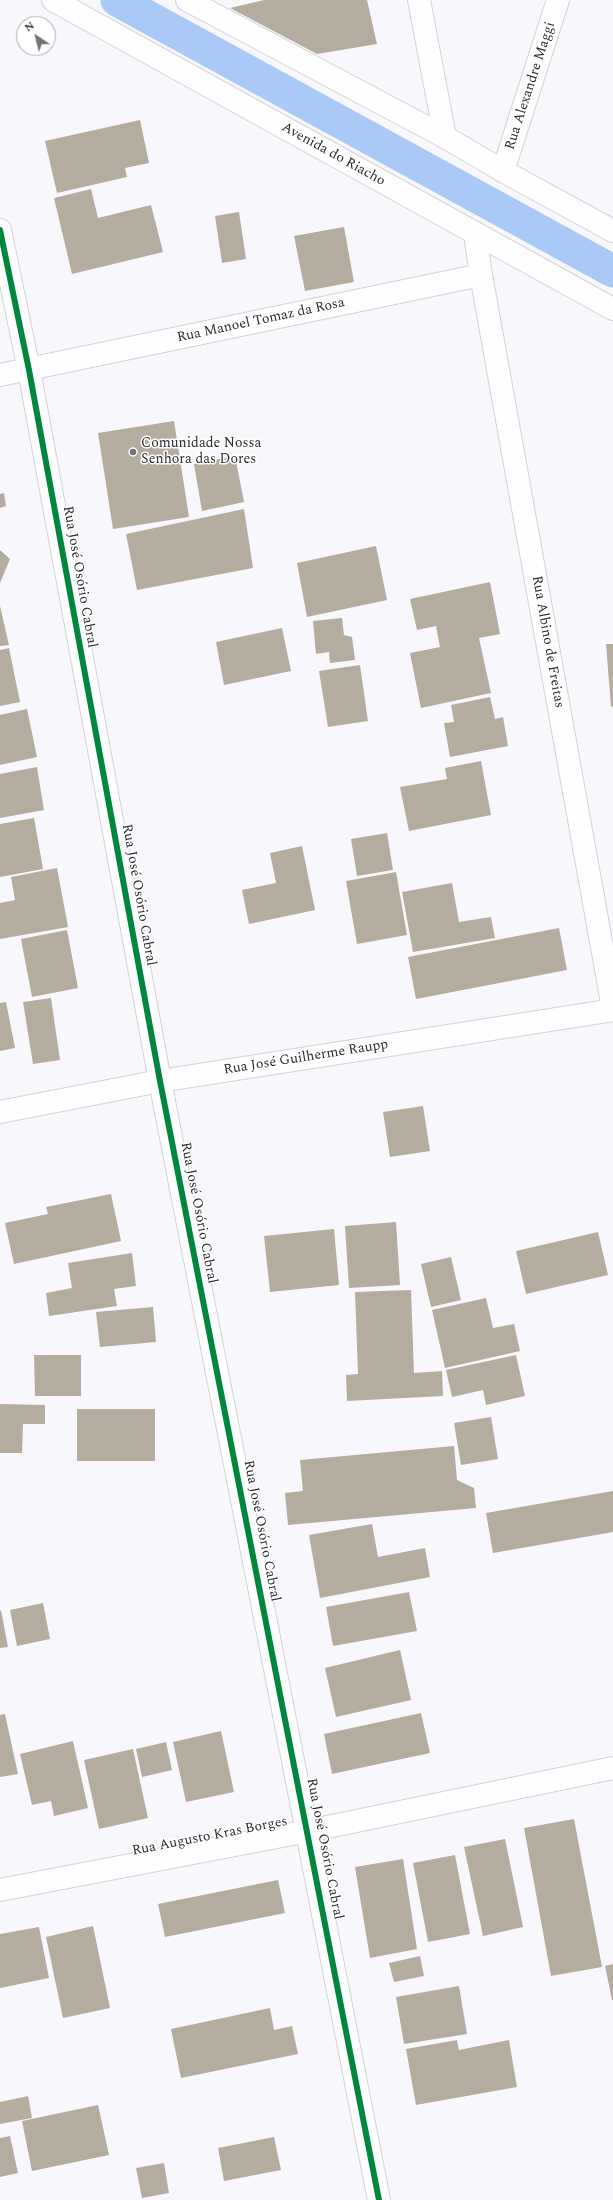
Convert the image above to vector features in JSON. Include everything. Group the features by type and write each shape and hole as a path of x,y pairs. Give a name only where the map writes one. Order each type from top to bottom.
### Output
{"street":[{"name":"Avenida do Riacho","path":"54,0 613,309"},
{"path":"187,0 445,137 613,232"},
{"path":"419,0 445,137"},
{"name":"Rua Alexandre Maggi","path":"503,171 558,0"},
{"name":"Rua José Osório Cabral","path":"0,230 29,370 160,1081 379,2200"},
{"path":"475,234 481,275"},
{"name":"Rua Manoel Tomaz da Rosa","path":"0,375 481,275"},
{"name":"Rua Albino de Freitas","path":"481,275 613,1009"},
{"name":"Rua José Guilherme Raupp","path":"0,1112 160,1081 613,1009"},
{"name":"Rua Augusto Kras Borges","path":"0,1890 308,1831 613,1768"}],"building":[{"path":"264,0 367,0 377,44 317,54 230,8"},
{"path":"140,120 149,163 125,168 127,177 57,193 45,141"},
{"path":"91,189 98,218 151,205 163,252 72,274 54,198"},
{"path":"239,212 246,259 222,263 215,216"},
{"path":"344,227 354,282 305,291 294,236"},
{"path":"174,421 189,517 113,529 98,433"},
{"path":"235,456 244,502 202,511 194,464"},
{"path":"4,493 6,506 0,508 0,494"},
{"path":"244,509 253,568 137,590 126,534"},
{"path":"376,546 387,600 307,617 297,563"},
{"path":"0,550 10,559 0,583"},
{"path":"490,582 500,634 479,638 491,693 421,708 410,653 440,647 436,626 417,630 410,599"},
{"path":"0,606 9,645 0,646"},
{"path":"342,618 344,635 352,637 355,660 330,663 329,652 316,654 313,621"},
{"path":"282,628 291,671 224,685 216,642"},
{"path":"606,644 613,644 613,706 611,707"},
{"path":"9,648 20,702 0,706 0,650"},
{"path":"360,665 368,721 328,727 319,671"},
{"path":"490,697 495,719 503,717 508,746 450,757 444,723 454,722 451,705"},
{"path":"27,709 37,757 0,765 0,715"},
{"path":"481,761 491,815 409,831 400,787 447,779 445,768"},
{"path":"37,767 44,810 0,818 0,774"},
{"path":"34,818 43,869 0,877 0,824"},
{"path":"387,833 393,870 357,876 351,839"},
{"path":"302,846 315,910 249,924 242,890 276,883 270,853"},
{"path":"57,868 68,927 0,939 0,903 15,900 11,877"},
{"path":"396,872 407,935 357,944 346,881"},
{"path":"452,883 459,922 491,917 495,938 413,952 402,892"},
{"path":"559,928 567,970 416,999 408,957"},
{"path":"67,930 78,988 32,997 21,939"},
{"path":"51,998 60,1060 33,1064 23,1002"},
{"path":"6,1002 15,1048 0,1051 0,1003"},
{"path":"423,1106 430,1151 390,1157 383,1112"},
{"path":"111,1194 121,1241 14,1264 5,1223 48,1214 46,1207"},
{"path":"396,1222 400,1285 349,1288 345,1226"},
{"path":"334,1229 339,1285 270,1292 264,1236"},
{"path":"598,1232 608,1275 526,1294 516,1251"},
{"path":"132,1253 136,1286 114,1289 117,1306 49,1316 46,1293 72,1288 68,1263"},
{"path":"451,1257 461,1300 431,1307 421,1264"},
{"path":"411,1290 414,1373 442,1371 443,1396 347,1401 346,1375 358,1374 355,1292"},
{"path":"486,1298 493,1328 514,1324 520,1351 445,1368 432,1310"},
{"path":"153,1307 156,1342 100,1347 96,1312"},
{"path":"34,1355 81,1355 81,1396 35,1396"},
{"path":"516,1355 525,1396 486,1405 483,1390 452,1397 446,1370"},
{"path":"0,1404 45,1405 45,1424 23,1424 22,1453 0,1453"},
{"path":"77,1409 155,1409 155,1461 77,1461"},
{"path":"491,1417 498,1459 461,1465 454,1423"},
{"path":"454,1446 457,1480 474,1488 476,1508 288,1525 285,1493 303,1491 300,1460"},
{"path":"613,1491 613,1532 493,1553 486,1513"},
{"path":"372,1524 378,1557 425,1548 430,1577 320,1598 309,1535"},
{"path":"409,1592 417,1631 333,1646 326,1607"},
{"path":"43,1603 50,1639 17,1646 10,1610"},
{"path":"1,1610 8,1647 0,1648 0,1611"},
{"path":"400,1650 411,1700 336,1717 325,1668"},
{"path":"421,1713 430,1753 332,1774 324,1734"},
{"path":"5,1714 18,1774 0,1777 0,1715"},
{"path":"221,1731 234,1792 186,1802 173,1742"},
{"path":"73,1741 88,1808 54,1816 51,1801 32,1805 20,1754"},
{"path":"166,1742 172,1770 142,1777 136,1749"},
{"path":"133,1749 148,1818 99,1829 84,1760"},
{"path":"574,1819 602,1967 551,1976 524,1828"},
{"path":"505,1839 523,1927 483,1936 464,1847"},
{"path":"455,1855 470,1934 428,1942 413,1863"},
{"path":"403,1859 417,1949 370,1958 355,1867"},
{"path":"278,1880 285,1913 165,1937 158,1904"},
{"path":"93,1926 110,2008 63,2018 46,1937"},
{"path":"39,1927 49,1978 0,1988 0,1934"},
{"path":"420,1956 424,1976 394,1982 389,1963"},
{"path":"613,1964 613,2000 612,2000 605,1966"},
{"path":"459,1986 467,2034 404,2044 396,1997"},
{"path":"270,2008 274,2030 292,2026 298,2054 181,2078 171,2029"},
{"path":"457,2040 459,2050 509,2040 517,2087 416,2105 406,2049"},
{"path":"28,2096 32,2118 0,2124 0,2102"},
{"path":"98,2105 109,2155 32,2171 22,2121"},
{"path":"10,2136 18,2173 0,2177 0,2138"},
{"path":"274,2137 281,2170 224,2181 218,2148"},
{"path":"164,2163 169,2193 142,2198 136,2168"}],"waterway":[{"path":"117,0 613,271"}],"cycle path":[{"path":"0,230 29,370 160,1081 379,2200"}],"place":[{"name":"Comunidade Nossa Senhora das Dores","path":"133,452"}]}
